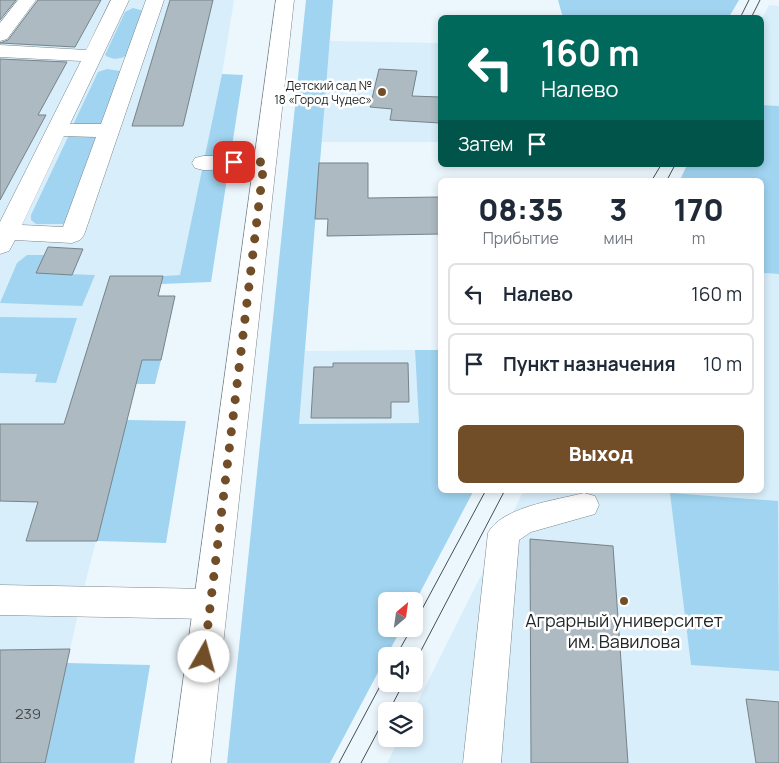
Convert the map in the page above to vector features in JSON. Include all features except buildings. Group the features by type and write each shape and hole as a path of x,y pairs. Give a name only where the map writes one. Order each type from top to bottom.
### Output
{"main road":[{"path":"0,35 26,0"},
{"path":"192,763 284,0"},
{"path":"154,3 107,63 56,130 4,230 72,235 109,131 107,63 119,2 154,3"},
{"path":"0,51 107,63"},
{"path":"56,130 109,131"},
{"path":"203,163 264,162"},
{"path":"482,763 504,533 522,522 584,505"},
{"path":"0,600 210,604"}],"shaded area":[{"path":"0,0 234,0 222,74 180,275 163,276 81,600 45,763 0,763"},
{"path":"306,0 333,0 299,424 419,423 415,350 438,350 438,493 472,493 420,592 378,592 378,638 396,638 391,647 378,647 378,672 330,763 227,763"},
{"path":"558,0 739,0 730,15 562,15"},
{"path":"769,5 779,6 779,106 764,105 764,15"},
{"path":"133,8 144,11 129,54 117,59 108,57 105,55 125,12"},
{"name":"Детский сад № 18 «Город Чудес»","path":"330,41 438,43 438,142 320,142"},
{"path":"107,69 120,71 122,74 102,125 73,125 98,72"},
{"path":"222,74 243,75 211,282 161,284 163,276 180,275"},
{"path":"764,105 779,106 779,274 764,273 764,178 681,178 686,167 764,167"},
{"path":"69,135 100,135 66,224 36,224 31,220 31,215"},
{"path":"27,255 45,255 37,273 95,275 82,306 0,303 17,263"},
{"name":"Аграрный университет им. Вавилова","path":"764,273 779,274 779,763 387,763 395,747 423,747 423,702 418,702 522,493 764,493"},
{"path":"0,317 77,318 56,383 35,382 37,374 0,373"},
{"path":"415,350 419,423 298,424 305,351"},
{"path":"142,360 161,360 155,384 136,384"},
{"path":"127,420 186,421 166,543 97,541"},
{"path":"670,493 778,501 779,671 691,665"},
{"path":"67,663 150,665 134,763 45,763"}],"tram line":[{"path":"742,15 749,0"},
{"path":"752,15 760,0"},
{"path":"653,178 660,167"},
{"path":"668,178 674,167"},
{"path":"423,607 484,493"},
{"path":"423,647 503,493"},
{"path":"401,647 406,638"},
{"path":"339,763 378,690"},
{"path":"394,702 399,692"},
{"path":"361,763 378,731"}],"place":[{"name":"Детский сад № 18 «Город Чудес»","path":"382,92"},
{"name":"Аграрный университет им. Вавилова","path":"624,601"}],"route":[{"path":"204,657 237,400 264,162 234,162"}]}
